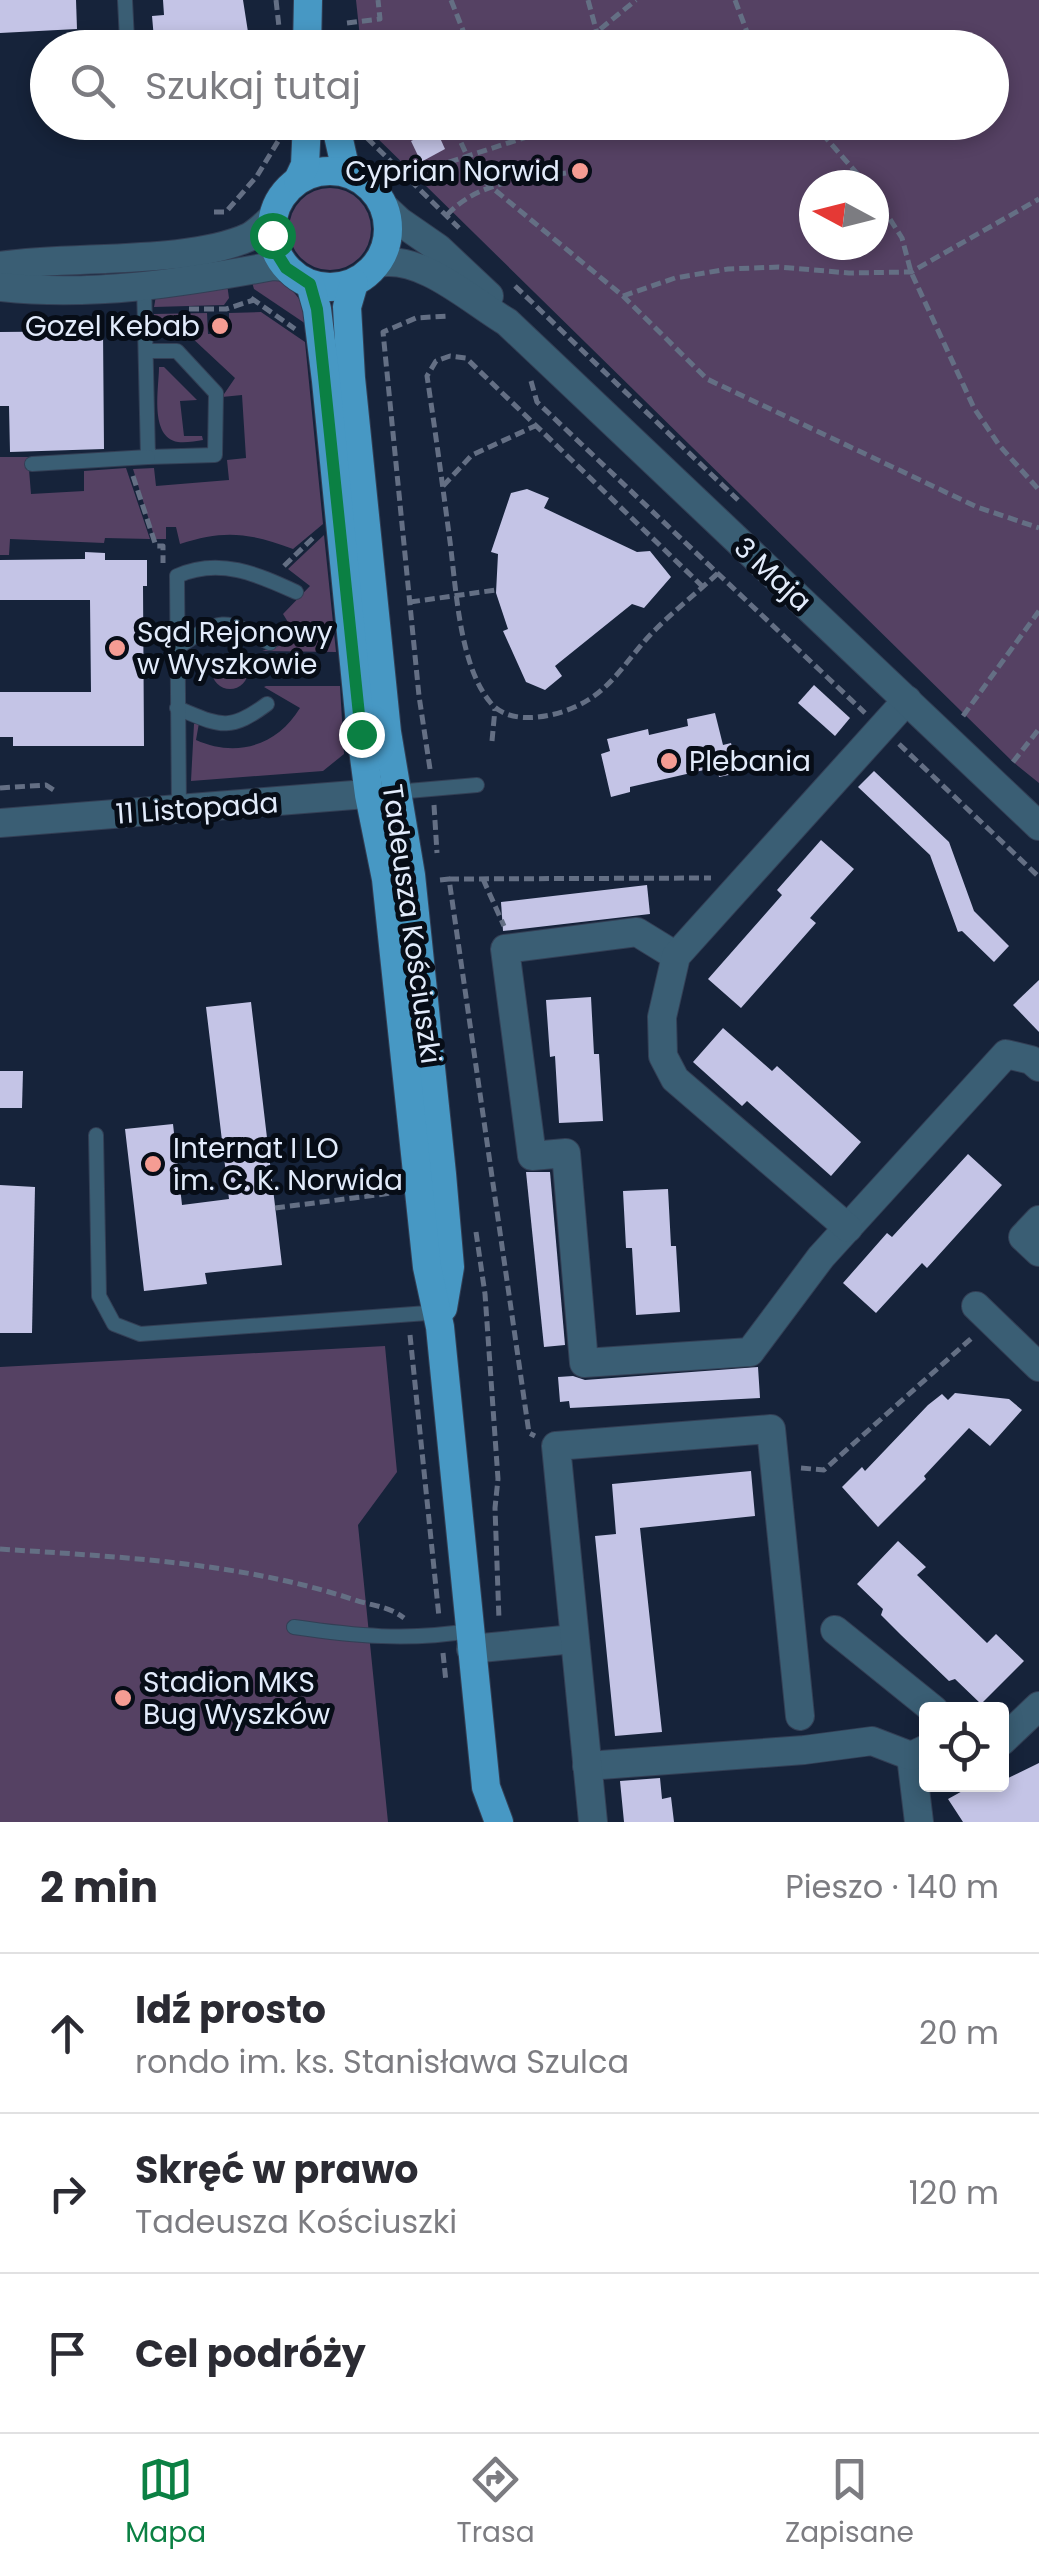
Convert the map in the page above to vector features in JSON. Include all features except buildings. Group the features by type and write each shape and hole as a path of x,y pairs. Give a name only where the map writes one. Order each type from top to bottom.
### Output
{"main road":[{"path":"308,30 309,4"},
{"path":"309,4 316,30"},
{"path":"298,180 307,150 304,140"},
{"path":"340,140 344,162 384,206 388,236 378,263 354,282 340,287 310,284 286,268 276,252 273,217 286,190 298,180 326,171 354,176"},
{"name":"Tadeusza Kościuszki","path":"354,282 347,307 382,794"},
{"name":"Tadeusza Kościuszki","path":"310,284 319,323 382,794 412,874 450,1267 440,1317 480,1642 486,1788 480,1822"},
{"name":"Tadeusza Kościuszki","path":"486,1788 499,1822"}],"street":[{"name":"3 Maja","path":"384,206 455,262 488,294 507,322"},
{"path":"0,266 223,245 250,236 273,217"},
{"name":"3 Maja","path":"378,263 404,262 507,322 1039,826"},
{"path":"0,287 39,291 145,287 273,266 286,268"},
{"path":"848,1228 675,1079 663,1056 662,1018 676,956 907,700"},
{"name":"11 Listopada","path":"0,822 382,794"},
{"path":"676,956 637,932 506,949 532,1156 566,1154 584,1363 750,1352 821,1258 1006,1054 1032,1060 1039,1066"},
{"path":"1039,1220 1023,1237 1039,1252"},
{"path":"984,1313 1039,1367"},
{"path":"593,1822 556,1446 771,1429 800,1716"},
{"path":"836,1630 924,1702"},
{"path":"480,1642 574,1639"},
{"path":"1009,1734 1039,1706"},
{"path":"588,1766 872,1742 919,1753"},
{"path":"920,1792 920,1822"}],"lane":[{"path":"126,0 127,30"},
{"path":"141,255 148,351 148,458"},
{"path":"32,464 214,455 216,394 177,351 148,351"},
{"path":"179,810 178,576 196,567 246,569 296,592"},
{"path":"177,648 208,627 232,622 270,643"},
{"path":"176,708 214,723 242,723 267,704"},
{"path":"382,794 476,785"},
{"path":"96,1134 99,1296 114,1324 140,1334 440,1317"},
{"path":"294,1627 369,1638 441,1636 480,1642"}],"path":[{"path":"347,23 380,20 378,0"},
{"path":"451,0 463,30"},
{"path":"588,0 595,30"},
{"path":"600,30 636,0"},
{"path":"735,0 746,30"},
{"path":"214,212 226,212 285,140"},
{"path":"370,140 469,240"},
{"path":"460,140 489,185 623,296 707,379 977,506 1039,528"},
{"path":"406,176 521,140"},
{"path":"828,140 854,170"},
{"path":"447,215 460,201 489,185 566,173"},
{"path":"623,296 675,278 728,269 911,272 1039,199"},
{"path":"889,218 902,238 911,272 974,408 999,445 1039,490"},
{"path":"508,280 750,512"},
{"path":"244,293 308,338"},
{"path":"442,898 383,332 416,318 454,316"},
{"path":"703,587 466,358 450,356 436,361 427,376 458,596 476,678 495,707 515,717 543,717 586,701 614,679 654,630 703,587 718,573"},
{"path":"531,380 537,402 1039,876"},
{"path":"443,486 472,455 536,426"},
{"path":"284,566 327,526"},
{"path":"410,602 496,590"},
{"path":"975,728 962,716 1039,611"},
{"path":"144,666 164,666"},
{"path":"492,741 495,707"},
{"path":"1000,750 1013,762 1039,729"},
{"path":"440,880 714,878"},
{"path":"449,879 529,1433 556,1446"},
{"path":"482,879 515,948"},
{"path":"275,1208 395,1193"},
{"path":"475,1225 485,1294 498,1479 480,1642"},
{"path":"775,1465 824,1470 984,1313"},
{"path":"0,1548 158,1560 305,1583 390,1607 412,1624"},
{"path":"426,1623 440,1622"}],"shaded area":[{"path":"356,0 1039,0 1039,783 1013,762 379,140 1009,140 1009,30 359,30"},
{"path":"330,188 346,191 359,200 368,213 368,245 359,258 346,267 330,270 314,267 301,258 292,245 289,229 292,213 301,200 314,191"},
{"path":"270,278 289,287 298,298 309,316 306,324 254,289 251,279"},
{"path":"227,284 229,298 224,305 154,307 156,296"},
{"path":"261,312 305,342 323,524 293,549 237,535 211,536 180,544 176,527 166,527 166,539 155,539 133,469 154,468 156,486 229,480 227,460 246,458 242,395 222,397 235,378 176,323 164,336 154,326 154,314 207,313 208,334 229,333 229,313"},
{"path":"159,367 164,367 197,400 180,401 184,436 202,436 203,440 178,442 163,431 158,410"},
{"path":"0,457 28,457 31,494 84,491 84,471 126,468 150,539 105,538 104,543 10,539 9,555 0,555"},
{"path":"324,535 336,652 262,651 299,640 283,614 310,586 288,569"},
{"path":"230,653 243,658 248,671 243,684 230,689 217,684 212,671 217,658"},
{"path":"266,686 340,686 344,754 323,771 191,781 194,724 199,723 196,740 240,748 268,740 291,721 300,708"},
{"path":"385,1346 397,1472 358,1525 388,1822 0,1822 0,1367"}],"place":[{"name":"Cyprian Norwid","path":"580,171"},
{"name":"Gozel Kebab","path":"220,326"},
{"name":"Sąd Rejonowy w Wyszkowie","path":"117,648"},
{"name":"Plebania","path":"669,761"},
{"name":"Internat I LO im. C. K. Norwida","path":"153,1164"},
{"name":"Stadion MKS Bug Wyszków","path":"123,1698"}],"route":[{"path":"272,235 286,268 310,284 317,309 361,734"}]}
